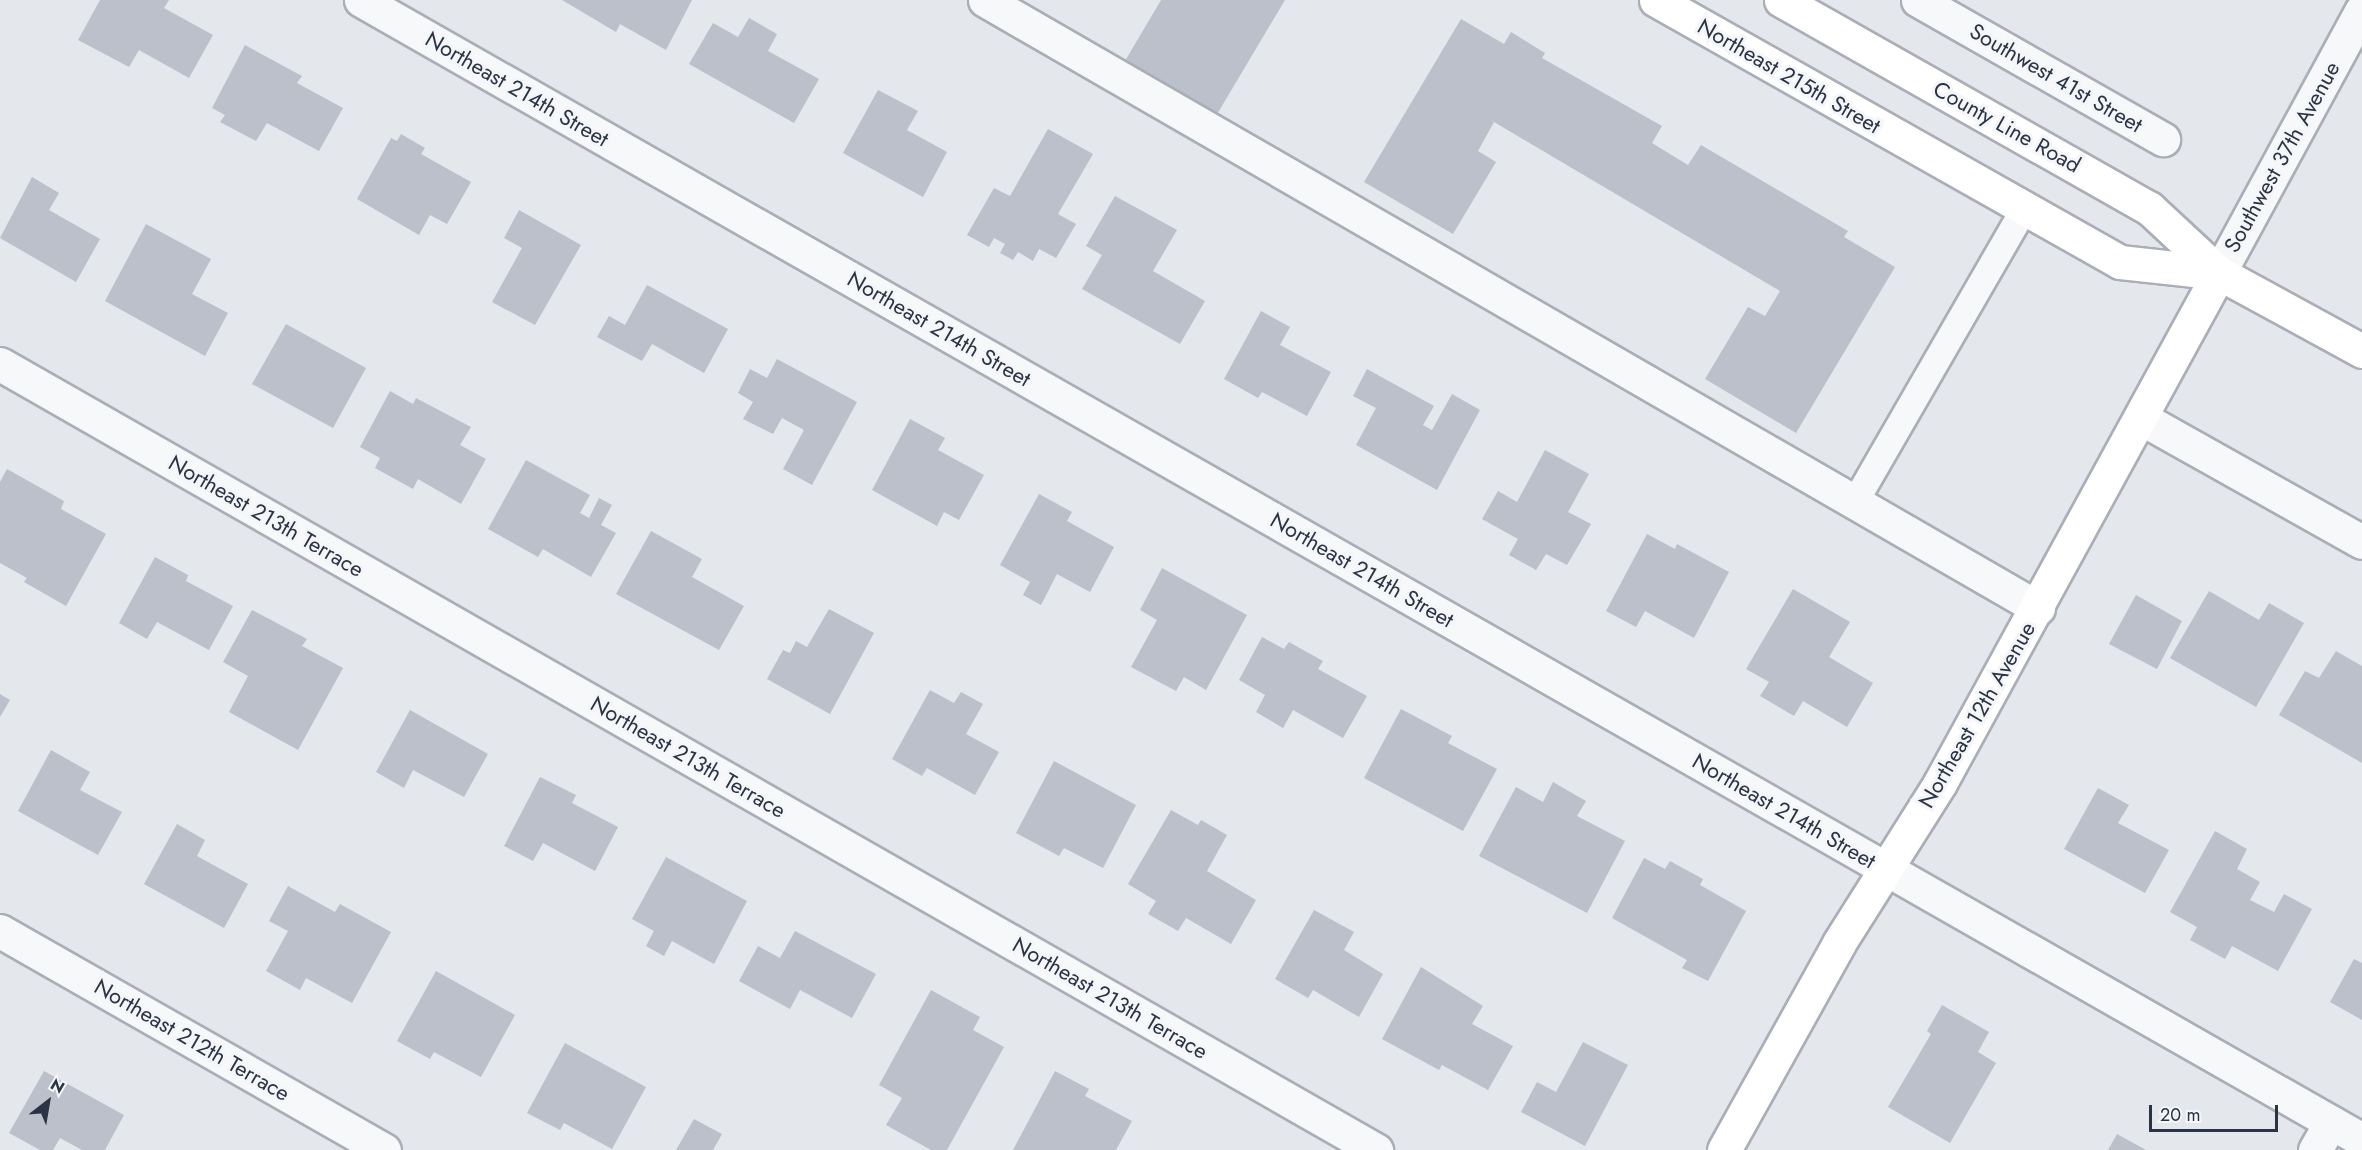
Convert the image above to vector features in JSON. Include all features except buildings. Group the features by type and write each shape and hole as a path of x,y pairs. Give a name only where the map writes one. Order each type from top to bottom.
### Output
{"street":[{"name":"Northeast 214th Street","path":"361,0 2362,1140"},
{"path":"985,0 1854,504 2038,608"},
{"name":"Northeast 215th Street","path":"1656,0 1891,134"},
{"name":"County Line Road","path":"1781,0 2149,208 2219,273 2362,351"},
{"name":"Southwest 41st Street","path":"1918,0 2163,139"},
{"name":"Southwest 37th Avenue","path":"2219,273 2362,10"},
{"name":"County Line Road","path":"1891,134 2120,262 2219,273"},
{"name":"Northeast 12th Avenue","path":"1724,1150 1839,942 1940,783 2038,608 2219,273"},
{"name":"Northeast 213th Terrace","path":"0,364 1376,1150"},
{"path":"2141,418 2362,542"},
{"name":"Northeast 212th Terrace","path":"0,931 384,1150"},
{"path":"2315,1150 2331,1122"}],"lane":[{"path":"1854,504 2025,208"}]}
